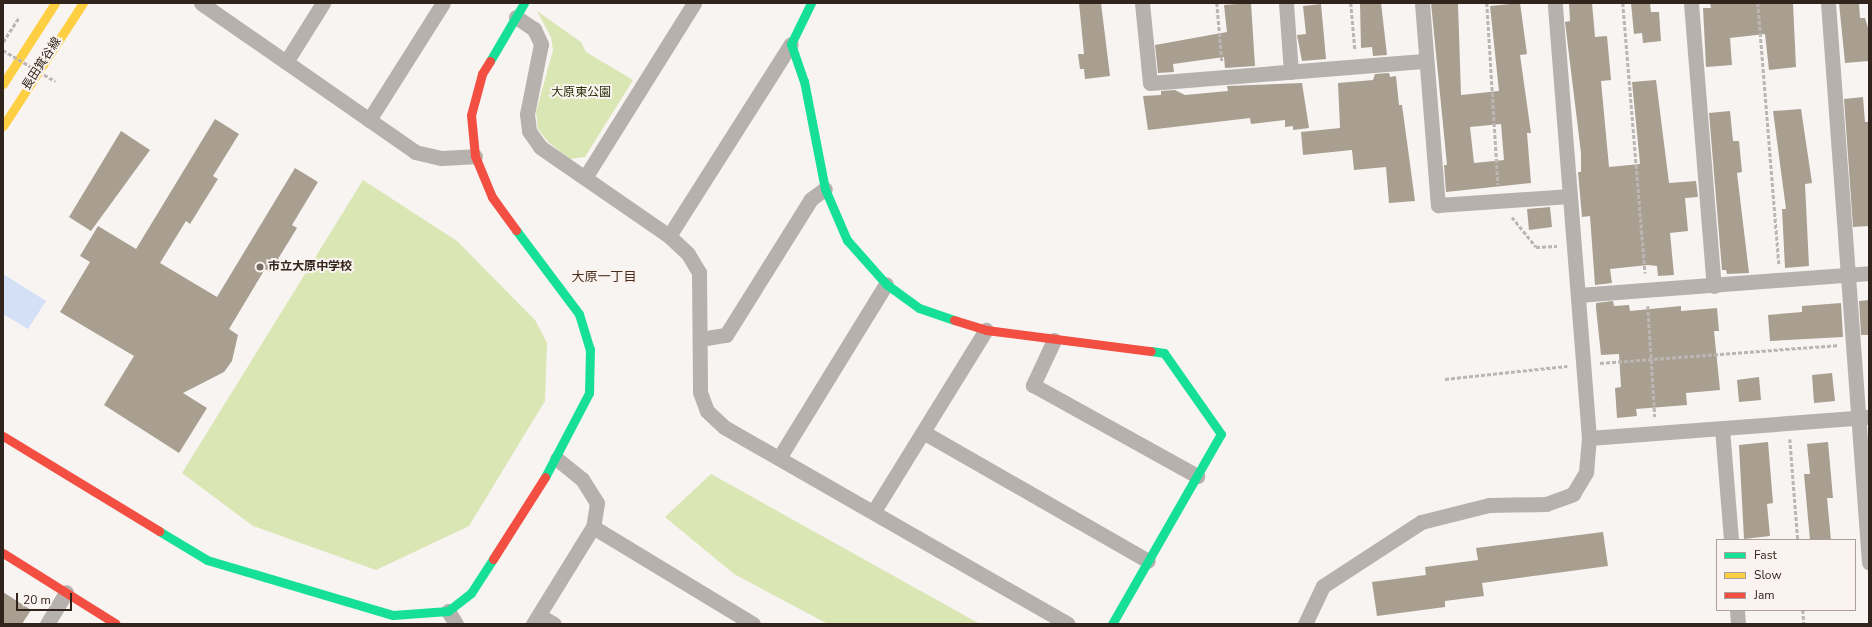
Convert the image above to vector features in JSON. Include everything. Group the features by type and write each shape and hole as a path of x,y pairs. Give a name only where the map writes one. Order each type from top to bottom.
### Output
{"street":[{"name":"長田箕谷線","path":"3,84 55,3"},
{"name":"長田箕谷線","path":"3,126 83,3"},
{"path":"201,3 415,152 441,158 475,156"},
{"path":"286,62 323,3"},
{"path":"369,120 443,3"},
{"path":"3,436 207,560 393,615 448,611 471,593 557,459 589,393 590,349 578,314 492,197 475,156 471,115 482,74 524,3"},
{"path":"586,176 694,3"},
{"path":"669,236 791,44 811,3"},
{"path":"1142,3 1150,84 1426,61"},
{"path":"1286,3 1291,72"},
{"path":"1422,3 1438,205 1570,196"},
{"path":"1305,624 1323,586 1421,522 1489,505 1546,504 1573,494 1586,472 1589,438 1555,3"},
{"path":"1691,3 1714,286"},
{"path":"1828,3 1853,343 1864,417 1869,562"},
{"path":"516,17 534,29 541,44 527,114 529,131 540,147 586,176 669,236 688,254 699,272 700,392 706,411 724,427 1068,624"},
{"path":"791,44 804,81 825,189 848,240 886,284 919,308 986,330 1054,340 1164,353 1221,434 1112,624"},
{"path":"700,339 726,335 811,199 825,189"},
{"path":"1578,295 1714,286 1869,273"},
{"path":"779,458 886,284"},
{"path":"874,512 986,330"},
{"path":"1054,340 1034,385 1197,476"},
{"path":"1589,438 1864,417"},
{"path":"1722,428 1731,539"},
{"path":"923,432 1148,561"},
{"path":"554,624 537,620 593,527 597,503 582,479 557,459"},
{"path":"593,527 753,624"},
{"path":"3,553 116,624"},
{"path":"47,624 66,592"},
{"path":"448,611 456,624"},
{"path":"1737,611 1738,624"}],"path":[{"path":"1217,3 1224,77"},
{"path":"1351,3 1356,66"},
{"path":"1487,3 1499,201 1536,247 1574,245"},
{"path":"1623,3 1656,433"},
{"path":"1758,3 1780,281"},
{"path":"3,42 19,17"},
{"path":"3,50 54,81"},
{"path":"1445,378 1651,359 1853,343"},
{"path":"1789,423 1798,539"},
{"path":"1803,611 1804,624"}],"green space":[{"name":"大原東公園","path":"537,11 581,42 586,52 633,80 585,157 570,159 548,142 538,129 536,112 553,50 551,37"},
{"path":"363,180 457,241 535,320 547,343 545,401 469,526 376,570 253,526 182,473"},
{"path":"711,474 980,624 828,624 734,574 665,517"}],"water":[{"path":"3,274 46,301 28,329 3,314"}],"building":[{"path":"1079,3 1101,3 1110,76 1085,79 1084,69 1080,69 1078,54 1084,54"},
{"path":"1251,3 1255,66 1225,68 1224,57 1173,64 1174,72 1158,73 1155,45 1227,32 1224,5"},
{"path":"1360,3 1381,3 1387,55 1373,56 1372,47 1361,48"},
{"path":"1431,3 1458,3 1461,95 1499,91 1490,6 1520,3 1527,54 1520,55 1531,133 1527,133 1531,183 1446,192 1444,165 1447,165","holes":["1501,124 1504,160 1474,163 1470,127"]},
{"path":"1569,3 1592,3 1595,37 1607,36 1611,80 1601,81 1609,167 1640,164 1632,82 1656,80 1669,183 1696,181 1698,197 1685,198 1688,231 1670,233 1674,275 1658,276 1657,266 1648,265 1610,269 1612,283 1595,285 1590,216 1582,217 1578,172 1581,172 1581,153 1565,22 1570,21"},
{"path":"1631,3 1650,3 1651,12 1659,12 1661,41 1643,43 1642,33 1634,34"},
{"path":"1710,3 1793,3 1796,67 1769,70 1765,34 1730,38 1732,65 1706,67 1703,8 1711,8"},
{"path":"1839,3 1859,3 1860,18 1865,18 1869,31 1869,61 1845,63"},
{"path":"1321,4 1326,59 1302,61 1297,35 1306,34 1303,6"},
{"path":"1389,73 1390,77 1396,76 1399,105 1402,105 1415,201 1389,203 1386,167 1354,170 1352,150 1303,155 1301,132 1340,128 1338,83 1373,80 1375,74"},
{"path":"1302,83 1309,128 1293,130 1293,126 1285,127 1285,120 1251,124 1250,118 1148,130 1143,96 1161,95 1161,91 1175,90 1185,95 1228,91 1227,86"},
{"path":"1863,97 1865,122 1869,122 1869,226 1853,227 1844,99"},
{"path":"1801,109 1812,183 1805,184 1809,266 1785,268 1782,209 1786,209 1773,111"},
{"path":"1730,111 1733,141 1739,141 1742,172 1737,173 1749,273 1727,274 1726,270 1722,270 1709,113"},
{"path":"215,119 239,134 213,176 218,179 190,224 186,221 160,263 217,297 295,168 318,182 292,225 297,228 270,272 265,269 229,329 238,335 232,361 224,372 183,393 207,408 179,453 104,405 134,356 60,312 90,262 80,256 98,226 136,249"},
{"path":"121,131 150,150 91,231 69,217"},
{"path":"1550,207 1552,227 1529,230 1527,209"},
{"path":"1869,300 1869,335 1861,335 1859,301"},
{"path":"1613,301 1614,306 1629,305 1630,311 1681,306 1681,311 1717,308 1719,331 1714,331 1720,390 1686,393 1687,405 1636,409 1637,416 1617,418 1615,388 1621,387 1619,354 1601,355 1596,308 1596,303"},
{"path":"1841,303 1843,337 1770,341 1768,315 1802,312 1802,306"},
{"path":"1832,373 1835,401 1814,403 1812,375"},
{"path":"1759,377 1761,400 1739,402 1737,380"},
{"path":"1768,442 1773,503 1767,504 1770,536 1744,539 1739,445"},
{"path":"1828,442 1833,498 1827,498 1831,539 1810,539 1804,474 1810,474 1807,444"},
{"path":"1603,532 1608,566 1482,583 1484,596 1445,601 1445,607 1377,616 1372,582 1426,575 1425,567 1478,560 1476,548"},
{"path":"3,592 31,610 22,624 3,624"}],"traffic: fast":[{"path":"490,61 524,3"},
{"path":"811,3 791,44 804,81 825,189 847,240 886,284 919,308 954,320"},
{"path":"516,230 579,314 590,349 589,393 545,477"},
{"path":"1112,624 1221,434 1164,353 1151,351"},
{"path":"159,531 207,560 393,615 448,611 471,593 493,559"}],"traffic: slow":[{"path":"3,84 55,3"},
{"path":"3,126 83,3"}],"traffic: jam":[{"path":"490,61 482,74 471,115 475,156 492,197 516,230"},
{"path":"954,320 986,330 1151,351"},
{"path":"3,436 159,531"},
{"path":"493,559 545,477"},
{"path":"3,553 116,624"}],"place":[{"name":"市立大原中学校","path":"260,267"}],"district":[{"name":"大原一丁目","path":"604,277"}]}
